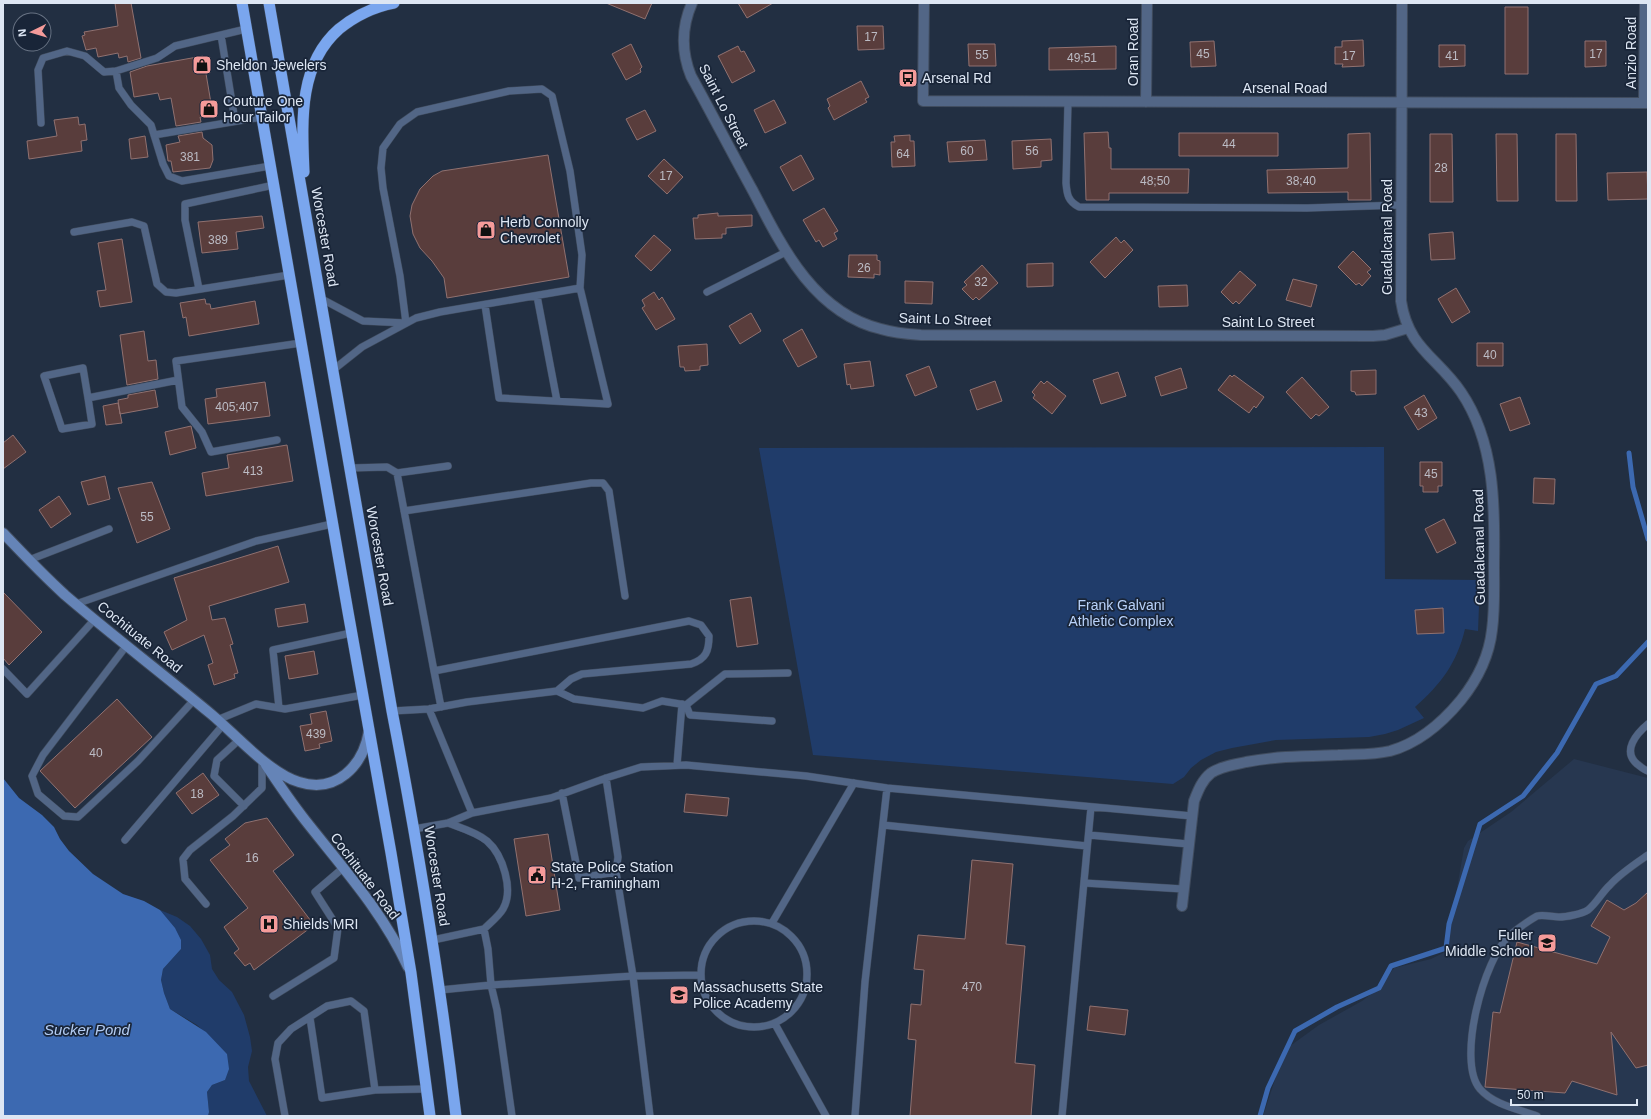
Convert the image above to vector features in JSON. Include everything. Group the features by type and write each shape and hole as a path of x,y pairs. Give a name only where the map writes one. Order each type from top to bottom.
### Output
{"highway":[{"path":"242,3 351,633 391,853 411,973 430,1116"},
{"name":"Worcester Road","path":"269,3 433,940 456,1116"},
{"path":"306,216 302,125 304,99 309,75 319,53 330,37 363,12 394,3"}],"main road":[{"name":"Cochituate Road","path":"3,533 29,560 76,604 194,700 262,760 288,777 298,782 322,784 336,780 347,774 356,765 367,742 369,731"},
{"name":"Cochituate Road","path":"262,760 303,818 385,924 398,944 411,973"}],"street":[{"name":"Saint Lo Street","path":"692,3 684,28 683,46 686,62 691,76 786,252 812,288 844,313 862,323 880,329 921,335 1372,336 1385,335 1408,328"},
{"name":"Arsenal Road","path":"924,3 923,101 1646,103"},
{"name":"Oran Road","path":"1146,102 1147,3"},
{"name":"Guadalcanal Road","path":"1182,906 1192,816 1198,791 1203,781 1211,774 1222,768 1278,757 1371,753 1389,751 1405,746 1426,734 1445,718 1466,694 1483,665 1492,633 1494,613 1494,516 1490,473 1480,430 1461,392 1415,340 1408,328 1401,301 1402,3"},
{"name":"Anzio Road","path":"1645,3 1646,103"}],"lane":[{"path":"41,123 38,70 43,58 67,51 85,56 104,72 116,71 157,58 175,46 246,29"},
{"path":"221,35 235,121"},
{"path":"116,71 119,88 131,105 151,125 163,164 169,176 182,181 270,166"},
{"path":"406,323 400,276 383,188 381,168 383,148 400,124 417,112 509,92 542,89 552,96 570,171 582,255 580,288 608,404 499,398 485,305"},
{"path":"1068,102 1067,194 1071,202 1079,207 1307,208 1401,205"},
{"path":"154,135 262,117"},
{"path":"199,289 185,220 185,204 274,185"},
{"path":"74,232 132,222 144,226 157,284 166,292 176,293 289,275"},
{"path":"707,292 786,252"},
{"path":"333,370 362,347 416,318 440,312 580,288"},
{"path":"537,296 557,401"},
{"path":"320,298 363,321 406,323"},
{"path":"277,440 211,452 202,432 182,407 176,360 301,343"},
{"path":"83,368 88,398 92,424 62,429 44,376 83,368"},
{"path":"88,398 178,380"},
{"path":"350,468 387,467 397,473 448,466"},
{"path":"397,473 441,707"},
{"path":"404,511 591,483 603,483 609,491 625,596"},
{"path":"76,604 256,540 332,524"},
{"path":"29,560 109,529"},
{"path":"3,669 27,694 95,619"},
{"path":"392,711 429,709 557,691 571,679 582,674 691,664 700,661 709,649 709,636 701,625 683,622 434,671"},
{"path":"279,708 273,650 351,633"},
{"path":"127,646 42,755 32,776 38,794 64,816 78,817 138,761 194,700"},
{"path":"557,691 574,699 643,708 662,701 684,704 725,674 788,673"},
{"path":"125,840 220,722 256,704 285,709 363,695"},
{"path":"684,704 690,715 772,720"},
{"path":"677,765 684,704"},
{"path":"429,709 472,813"},
{"path":"1648,724 1634,738 1630,750 1633,760 1644,770 1648,771"},
{"path":"240,739 217,760 214,776 244,806"},
{"path":"206,904 185,879 183,859 190,850 244,806 262,788 262,760"},
{"path":"414,829 448,822 472,813 551,798 641,767 677,765 806,776 887,788 1192,816"},
{"path":"606,778 618,856 616,872 632,976 650,1116"},
{"path":"772,923 854,783"},
{"path":"854,1116 864,982 887,788"},
{"path":"562,793 579,878 616,872"},
{"path":"1062,1116 1091,807"},
{"path":"433,940 484,929 503,909 508,890 505,870 497,853 487,842 471,832 448,822"},
{"path":"883,826 1088,846"},
{"path":"1089,834 1188,844"},
{"path":"1537,1116 1491,1099 1479,1088 1473,1077 1471,1063 1472,1031 1479,995 1491,964 1509,936 1538,916 1561,917 1587,910 1609,885 1634,864 1648,855"},
{"path":"273,996 334,958 338,928 315,892 343,868"},
{"path":"1084,883 1183,889"},
{"path":"755,920 772,923 788,932 801,946 807,964 808,982 802,1000 790,1014 775,1024 758,1028 741,1026 725,1019 712,1008 703,992 701,975 703,958 711,942 723,930 738,922 755,920"},
{"path":"484,929 488,949 491,985 497,1010 512,1116"},
{"path":"440,990 491,985 632,976 701,975"},
{"path":"285,1116 275,1060 278,1043 291,1029 327,1006 351,1001 364,1011 375,1090"},
{"path":"310,1018 322,1098 375,1090 426,1088"},
{"path":"775,1024 826,1116"}],"shaded area":[{"name":"Fuller Middle School","path":"1574,759 1648,778 1648,1116 1263,1116 1284,1052 1290,1046 1319,1025 1362,1001 1379,988 1394,968 1431,959 1445,952 1464,848 1468,841 1511,812"}],"green space":[{"name":"Frank Galvani Athletic Complex","path":"1384,447 1385,579 1480,580 1478,631 1465,629 1453,663 1433,690 1415,707 1424,718 1398,730 1369,737 1276,740 1216,752 1201,760 1191,768 1184,777 1173,784 813,755 759,448"},
{"path":"160,910 177,917 190,926 201,939 210,955 212,969 219,980 232,992 244,1015 252,1051 248,1067 249,1081 267,1116 208,1116 207,1092 212,1085 225,1080 227,1054 197,1025 170,1009 161,980 163,969 181,949"}],"water":[{"name":"Sucker Pond","path":"3,778 19,798 42,815 54,827 60,839 69,851 93,874 123,894 144,901 160,910 175,928 181,940 181,949 163,969 161,980 170,1009 206,1032 227,1054 229,1069 225,1080 212,1085 207,1092 208,1116 3,1116"}],"building":[{"path":"115,3 131,3 141,58 128,62 127,56 119,58 118,53 98,57 96,48 86,50 82,36 85,35 84,32 118,26"},
{"path":"606,3 652,3 645,19"},
{"path":"738,3 773,3 747,18"},
{"path":"1505,7 1528,7 1528,74 1505,74"},
{"path":"857,26 883,26 884,49 858,50"},
{"path":"1363,40 1364,66 1342,67 1343,64 1335,64 1335,47 1342,47 1342,41"},
{"path":"1214,41 1216,66 1191,67 1190,42"},
{"path":"1585,41 1606,41 1606,66 1585,67"},
{"path":"631,44 642,67 640,69 641,72 626,80 612,54"},
{"path":"968,44 995,44 996,66 969,66"},
{"path":"1439,45 1465,45 1465,66 1439,67"},
{"path":"738,46 741,52 744,51 755,71 732,83 718,56"},
{"path":"1116,46 1116,69 1049,70 1049,48"},
{"path":"203,56 213,115 200,117 201,122 176,126 171,98 160,100 158,93 134,97 130,72 147,66"},
{"path":"861,81 869,97 865,99 867,102 834,120 828,108 830,106 827,99"},
{"path":"774,100 786,123 765,133 754,110"},
{"path":"645,110 656,131 637,140 626,119"},
{"path":"78,117 79,125 85,124 87,140 81,141 82,151 29,159 27,141 57,136 54,120"},
{"path":"202,132 203,138 212,145 213,160 210,168 173,172 171,161 168,161 166,145 180,142 178,136"},
{"path":"1108,132 1109,148 1111,148 1111,169 1189,169 1188,193 1109,193 1109,200 1086,200 1084,133"},
{"path":"1179,133 1278,133 1278,156 1179,156"},
{"path":"1370,133 1371,200 1348,200 1348,192 1268,193 1267,170 1348,168 1348,134"},
{"path":"1430,134 1452,134 1453,202 1430,202"},
{"path":"1496,134 1517,134 1518,201 1497,201"},
{"path":"1556,134 1576,134 1577,201 1556,201"},
{"path":"910,135 910,141 914,141 915,166 892,167 891,142 895,142 894,136"},
{"path":"145,136 148,157 131,159 129,139"},
{"path":"1051,139 1052,160 1041,161 1041,167 1013,169 1012,141"},
{"path":"985,140 987,160 949,162 947,142"},
{"name":"Herb Connolly Chevrolet","path":"548,155 569,277 447,298 444,278 432,261 420,248 413,234 410,216 412,205 420,189 433,176 442,171"},
{"path":"801,155 814,179 793,191 780,167"},
{"path":"664,159 683,177 667,194 648,176"},
{"path":"1647,172 1648,199 1608,200 1607,173"},
{"path":"824,208 838,231 834,233 837,239 823,247 819,240 816,242 803,220"},
{"path":"718,213 718,216 752,215 752,226 726,228 726,234 722,234 722,238 695,239 693,218 698,218 698,215"},
{"path":"262,216 264,228 236,232 238,249 202,253 198,222"},
{"path":"1453,232 1455,259 1431,260 1429,234"},
{"path":"654,235 671,250 651,271 635,256"},
{"path":"1116,237 1121,243 1124,240 1133,250 1105,278 1090,262"},
{"path":"122,239 132,302 100,307 97,291 106,290 98,243"},
{"path":"1353,251 1371,269 1367,272 1371,276 1362,286 1359,283 1356,285 1338,267"},
{"path":"849,255 877,255 877,260 880,261 880,275 874,274 874,278 848,277"},
{"path":"1053,263 1053,286 1027,287 1027,264"},
{"path":"982,265 998,283 979,300 976,297 973,300 962,289 967,285 964,282"},
{"path":"1240,271 1256,285 1239,304 1236,301 1233,304 1221,292"},
{"path":"1293,279 1317,285 1311,307 1286,300"},
{"path":"905,281 933,282 932,304 905,303"},
{"path":"1187,285 1188,306 1159,307 1158,286"},
{"path":"1456,288 1470,312 1452,323 1438,299"},
{"path":"654,292 659,300 662,297 675,319 656,330 642,308 645,306 642,300"},
{"path":"205,299 206,304 210,304 211,309 255,301 259,324 189,336 186,317 183,318 180,303"},
{"path":"751,313 761,331 740,344 729,326"},
{"path":"802,329 817,357 798,367 783,340"},
{"path":"144,331 148,361 156,360 158,379 127,385 120,335"},
{"path":"1477,343 1503,343 1503,366 1477,366"},
{"path":"707,344 708,365 700,366 700,370 685,371 684,367 680,367 678,346"},
{"path":"870,361 874,386 851,389 850,384 847,385 844,364"},
{"path":"929,366 937,387 915,396 906,375"},
{"path":"1181,368 1187,388 1161,396 1155,377"},
{"path":"1376,370 1376,394 1356,395 1355,392 1351,391 1351,371"},
{"path":"1118,372 1126,396 1101,404 1093,380"},
{"path":"1230,375 1232,377 1234,375 1264,397 1256,408 1254,406 1249,413 1218,390"},
{"path":"1302,377 1329,407 1319,416 1316,414 1311,419 1286,392"},
{"path":"995,381 1002,401 977,410 970,390"},
{"path":"1041,381 1044,384 1047,381 1066,396 1052,414 1033,398 1035,395 1032,392"},
{"path":"265,382 270,416 208,424 205,399 217,397 216,389"},
{"path":"155,390 158,407 120,414 118,400 128,398 128,395"},
{"path":"1424,395 1437,418 1418,430 1404,407"},
{"path":"1520,397 1530,424 1510,431 1500,404"},
{"path":"118,403 122,423 106,425 103,406"},
{"path":"191,426 196,448 170,455 165,432"},
{"path":"13,435 26,452 3,469 3,443"},
{"path":"287,445 293,481 206,496 202,473 229,468 227,455"},
{"path":"1420,462 1442,462 1442,486 1438,486 1438,492 1423,492 1423,486 1420,486"},
{"path":"105,476 110,499 88,505 81,482"},
{"path":"1534,478 1555,479 1554,504 1533,503"},
{"path":"152,482 170,529 137,543 118,488"},
{"path":"59,496 71,514 51,528 39,510"},
{"path":"1444,519 1456,543 1437,553 1425,529"},
{"path":"278,546 289,582 209,606 212,620 225,618 233,644 230,645 238,673 234,674 235,678 214,685 208,665 213,663 204,635 172,650 164,632 187,620 174,578"},
{"path":"3,592 42,632 9,665 3,658"},
{"path":"751,597 758,644 737,647 730,600"},
{"path":"305,604 308,622 278,627 275,609"},
{"path":"1443,608 1444,633 1417,634 1415,610"},
{"path":"314,651 318,674 289,679 285,656"},
{"path":"117,699 152,737 75,808 40,771"},
{"path":"326,711 332,741 319,744 320,748 305,751 300,726 312,724 310,714"},
{"path":"203,773 219,795 192,814 176,793"},
{"path":"686,794 729,798 727,816 684,812"},
{"path":"267,818 294,855 273,871 314,925 254,970 250,963 245,966 234,953 239,949 224,927 248,908 210,860 230,845 225,839 245,823"},
{"name":"State Police Station H-2, Framingham","path":"548,834 560,910 526,916 514,839"},
{"path":"972,860 1013,864 1006,944 1025,946 1015,1063 1035,1065 1031,1116 910,1116 916,1040 908,1039 911,1004 921,1005 924,970 914,969 918,935 965,939"},
{"name":"Fuller Middle School","path":"1648,892 1648,1065 1636,1068 1611,1032 1617,1095 1572,1081 1565,1093 1485,1087 1493,1012 1500,1013 1517,942 1597,964 1610,937 1591,926 1607,900 1624,910 1636,903"},
{"path":"1090,1006 1128,1010 1125,1035 1087,1030"}],"waterway":[{"path":"1629,453 1633,487 1648,539"},
{"path":"1260,1116 1268,1088 1295,1031 1337,1007 1379,988 1391,966 1446,948 1449,924 1480,824 1523,796 1557,753 1596,684 1616,676 1648,642"}],"place":[{"name":"Sheldon Jewelers","path":"202,65"},
{"name":"Arsenal Rd","path":"908,78"},
{"name":"Couture One Hour Tailor","path":"209,109"},
{"name":"Herb Connolly Chevrolet","path":"486,230"},
{"name":"State Police Station H-2, Framingham","path":"537,875"},
{"name":"Shields MRI","path":"269,924"},
{"name":"Fuller Middle School","path":"1547,943"},
{"name":"Massachusetts State Police Academy","path":"679,995"}]}
